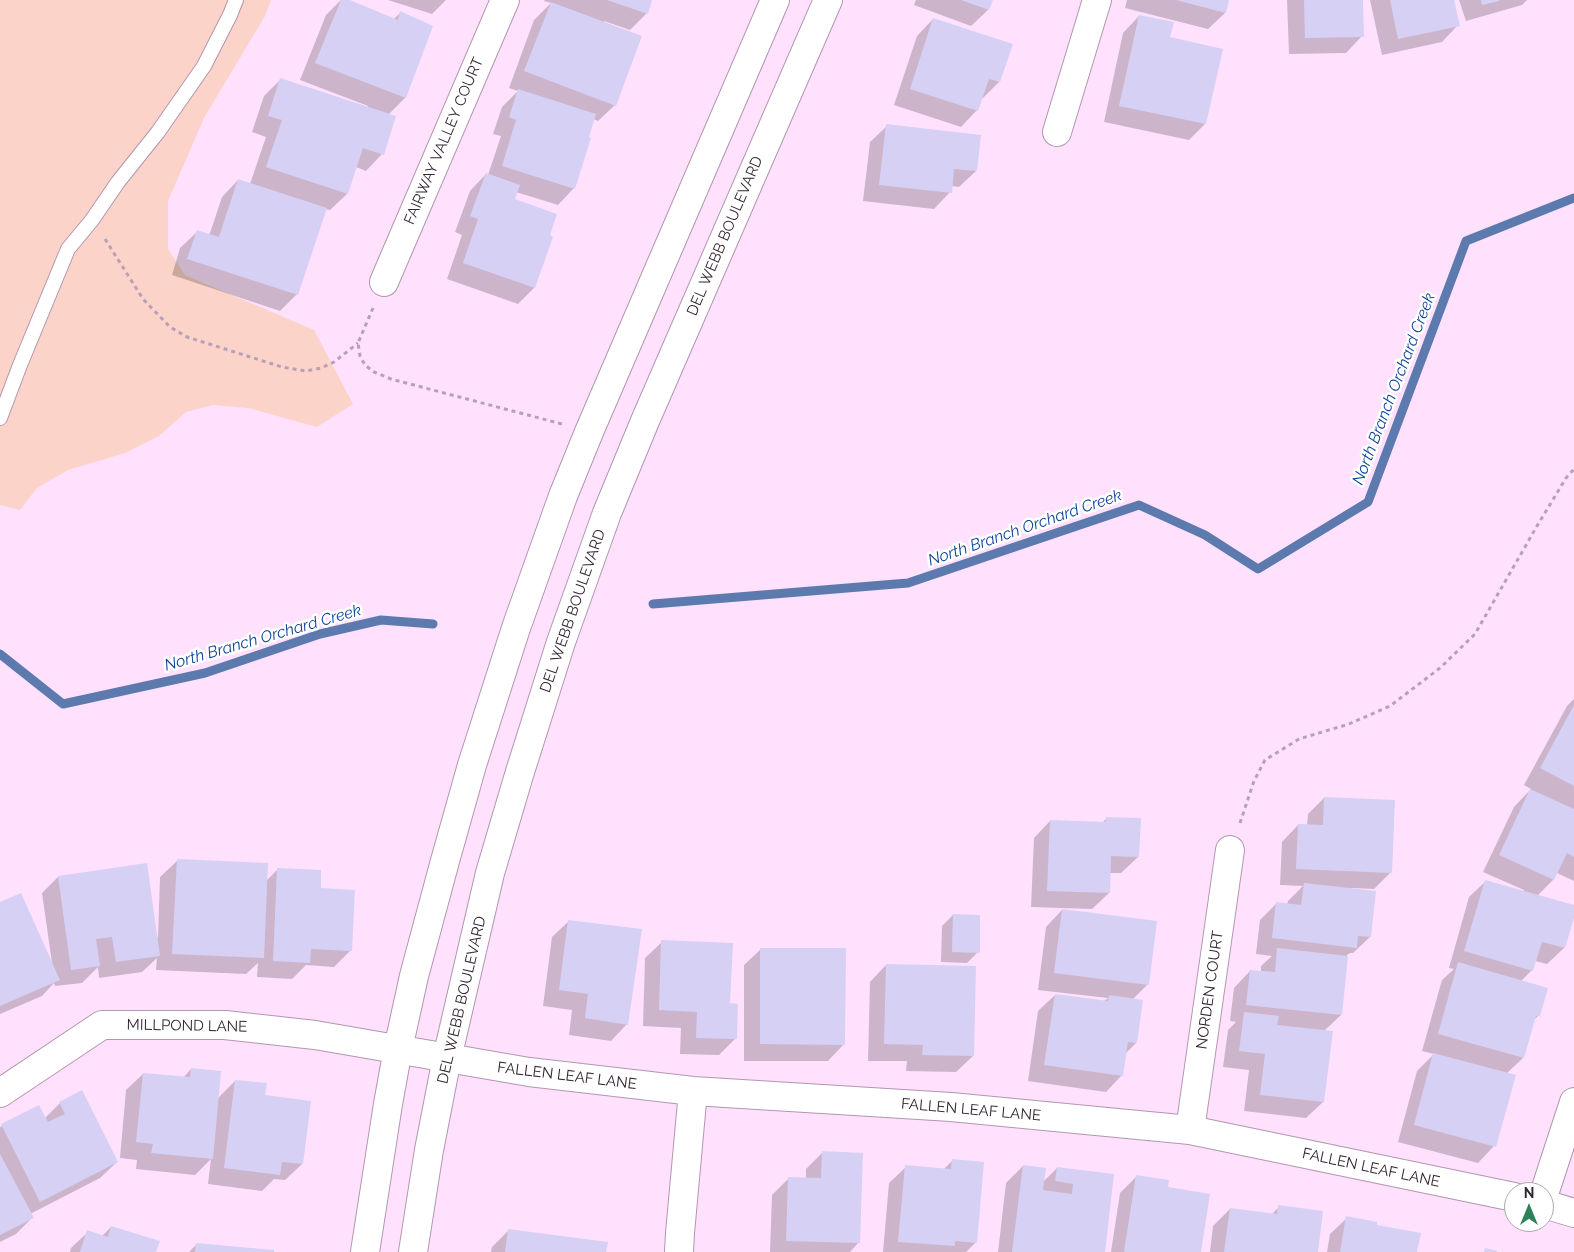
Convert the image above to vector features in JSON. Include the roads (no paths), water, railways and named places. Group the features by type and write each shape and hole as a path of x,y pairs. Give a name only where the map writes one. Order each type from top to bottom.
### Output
{"street":[{"name":"FAIRWAY VALLEY COURT","path":"384,282 504,0"},
{"name":"DEL WEBB BOULEVARD","path":"413,1252 426,1169 422,1054 422,945 472,765 516,628 563,496 776,0"},
{"name":"DEL WEBB BOULEVARD","path":"366,1252 380,1150 422,1054 490,873 567,624 608,513 645,421 828,0"},
{"path":"1057,132 1097,0"},
{"name":"NORDEN COURT","path":"1190,1130 1230,850"},
{"name":"MILLPOND LANE","path":"0,1093 102,1025 225,1025 315,1035 422,1054"},
{"name":"FALLEN LEAF LANE","path":"422,1054 529,1072 693,1091 951,1107 1190,1130 1504,1195"},
{"path":"679,1252 693,1091"},
{"path":"1548,1182 1574,1102"},
{"path":"1554,1207 1574,1214"}],"lane":[{"path":"0,418 68,249 158,132 204,66 236,0"}],"waterway":[{"name":"North Branch Orchard Creek","path":"653,604 908,583 1139,505 1205,535 1258,569 1368,502 1466,241 1574,198"},
{"name":"North Branch Orchard Creek","path":"0,654 63,704 205,673 320,634 381,620 433,624"}]}
